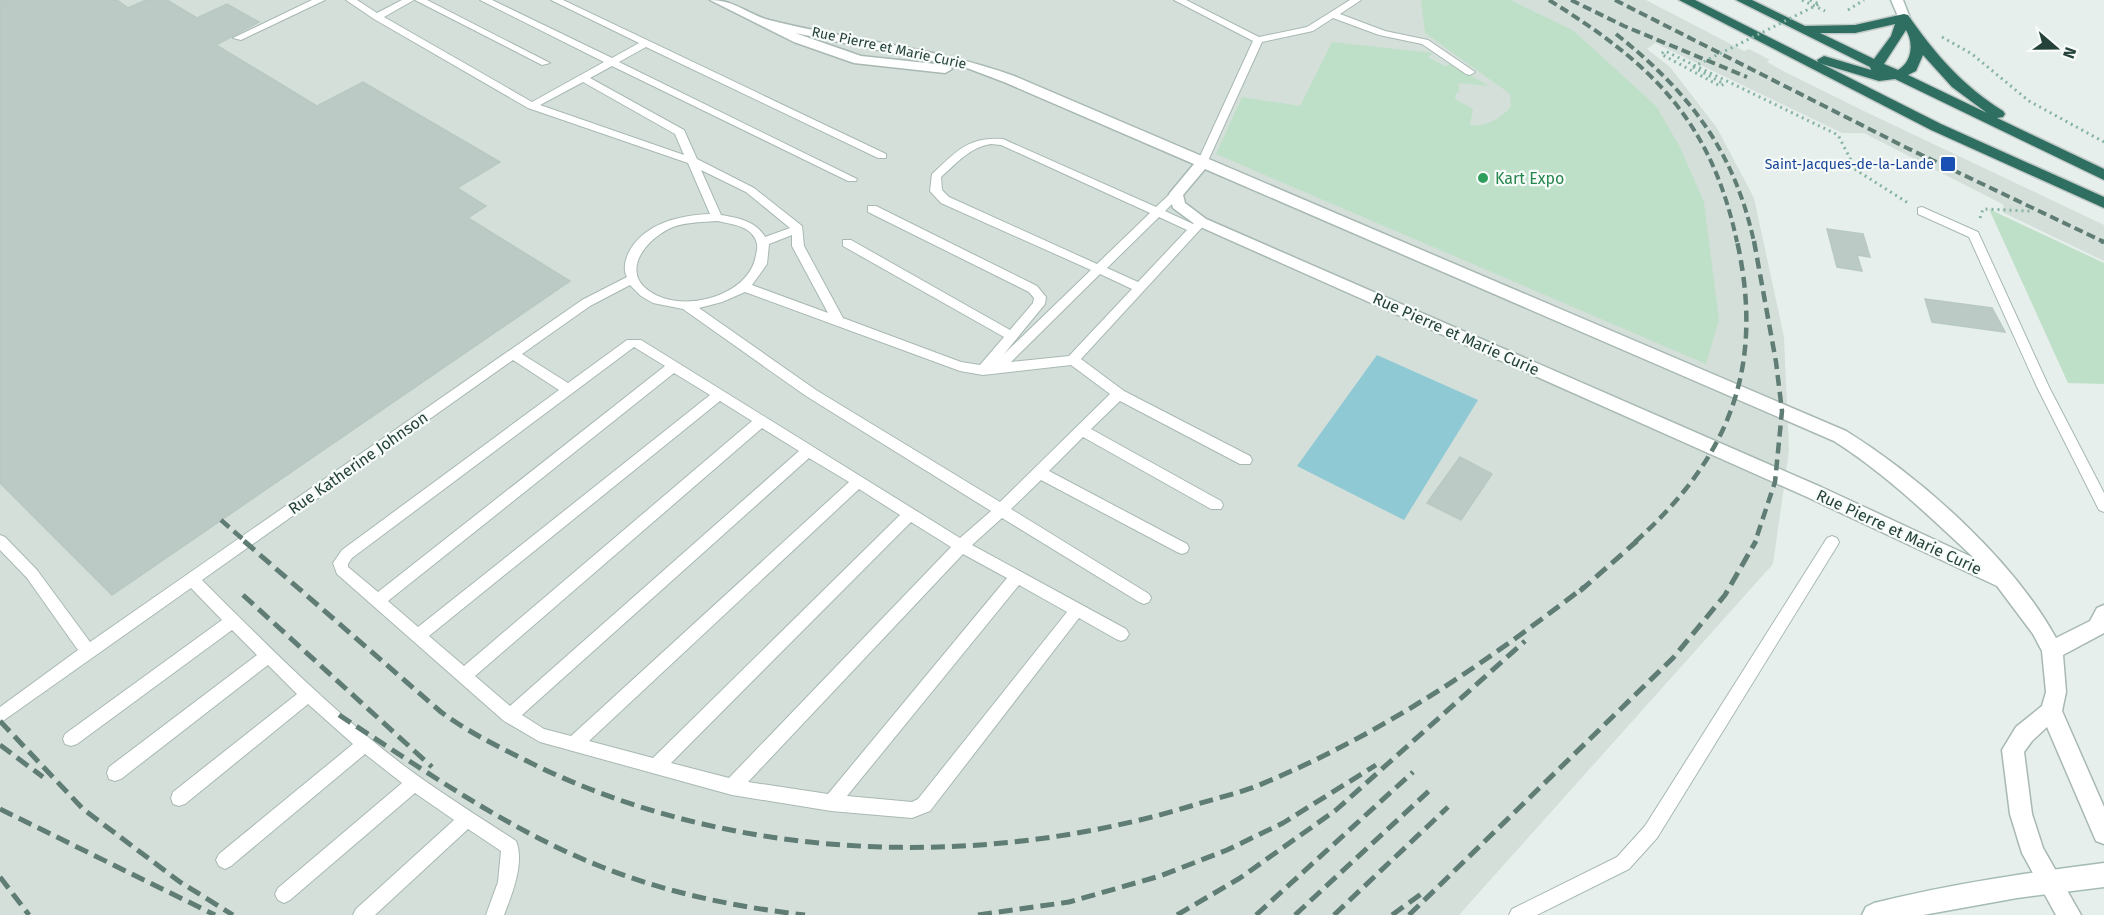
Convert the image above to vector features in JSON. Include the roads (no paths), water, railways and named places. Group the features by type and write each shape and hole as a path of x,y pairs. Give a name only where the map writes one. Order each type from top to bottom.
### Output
{"highway":[{"path":"1685,0 1936,127 2104,203"},
{"path":"1700,0 1825,60 1877,70 1898,77 2104,175"},
{"path":"1742,0 1877,70 1883,84 1901,102 1936,127"},
{"path":"1877,70 1897,36 1904,18"},
{"path":"1799,28 1855,29 1904,18"},
{"path":"1904,18 1942,69 1982,104 2013,122 2104,164"},
{"path":"1898,77 1907,72 1915,60 1918,46 1916,37"}],"street":[{"name":"Rue Pierre et Marie Curie","path":"716,0 799,39 859,60 1009,79 1840,436 1875,458 1959,530 1987,558 2001,580"},
{"path":"1897,0 1904,18"},
{"path":"1176,194 1202,163"},
{"name":"Rue Pierre et Marie Curie","path":"1176,194 1178,205 1198,225 1814,492 2001,580"},
{"path":"2001,580 2040,628 2052,650 2056,692 2051,711 2024,734 2013,750 2021,814 2033,853 2069,915"},
{"path":"2052,650 2097,627 2104,614"},
{"path":"2051,711 2104,833"},
{"path":"1874,915 1918,904 2104,875"}],"lane":[{"path":"238,38 320,0"},
{"path":"351,0 376,17 532,106 692,160 750,190 798,229"},
{"path":"376,17 409,0"},
{"path":"420,0 545,63"},
{"path":"485,0 610,63 852,179"},
{"path":"556,0 882,156"},
{"path":"1179,0 1258,40 1310,29 1356,0"},
{"path":"1333,15 1382,33 1425,42 1470,72"},
{"path":"1202,163 1258,40"},
{"path":"532,106 585,79 646,43"},
{"path":"585,79 680,132 716,216"},
{"path":"744,286 960,366 989,369 1073,360 1141,288 1198,225 1158,212 1003,142 995,141 974,143 936,176 936,191 945,200 1141,288"},
{"path":"989,369 1099,269 1176,194"},
{"path":"872,209 1033,289 1040,297 1039,304 1012,336 989,369"},
{"path":"1922,211 1974,235 2043,387 2104,506"},
{"path":"716,216 746,224 763,242 765,256 758,272 744,286 718,300 687,306 664,303 641,293 631,280 629,272 632,256 643,241 658,230 686,219 716,216"},
{"path":"763,242 798,229"},
{"path":"798,229 798,246 838,321"},
{"path":"847,243 1012,336"},
{"name":"Rue Katherine Johnson","path":"0,716 191,579 586,303 631,280"},
{"path":"687,306 811,393 1144,598"},
{"path":"1077,610 924,805 912,810 831,803 732,787 540,735 510,716 342,570 340,564 346,554 567,389 631,343 637,343 961,546 1077,610 1120,634"},
{"path":"513,354 567,389"},
{"path":"1073,360 1119,394 1245,460"},
{"path":"377,600 674,366"},
{"path":"418,636 720,394"},
{"path":"732,787 961,546 1119,394"},
{"path":"464,676 762,420"},
{"path":"1082,430 1216,505"},
{"path":"510,716 809,450"},
{"path":"1038,472 1182,548"},
{"path":"573,745 858,482"},
{"path":"654,767 910,514"},
{"path":"0,541 32,573 88,652"},
{"path":"1518,915 1623,863 1651,832 1832,542"},
{"path":"831,803 1017,577"},
{"path":"191,579 268,656 366,743 416,782 510,847 507,886 495,915"},
{"path":"71,738 233,620"},
{"path":"115,773 268,656"},
{"path":"179,798 309,694"},
{"path":"225,860 366,743"},
{"path":"284,894 416,782"},
{"path":"362,915 468,818"}],"water":[{"path":"1377,355 1478,400 1404,520 1297,466"}],"railway":[{"path":"1549,0 1618,48 1672,99 1693,129 1711,162 1726,199 1737,242"},
{"path":"1571,0 1624,26 1747,77"},
{"path":"1615,0 1907,148 2104,242 2101,241"},
{"path":"1616,34 1666,78 1705,125 1734,179 1754,242"},
{"path":"1635,542 1668,510 1695,477 1716,443 1732,407 1742,369 1746,329 1745,287 1737,241"},
{"path":"1754,241 1776,362 1782,411 1775,482 1755,542"},
{"path":"221,520 246,542"},
{"path":"244,541 441,712 472,732 527,761 604,795 685,820 769,837 854,846 940,847 1025,841 1109,827 1249,789 1345,745 1427,698 1506,645 1584,587"},
{"path":"1580,591 1637,541"},
{"path":"1409,915 1673,658 1725,595 1756,541"},
{"path":"243,595 432,767"},
{"path":"1177,915 1240,878 1336,810 1525,641"},
{"path":"339,715 467,798 567,852 602,867 677,892 753,908 805,915"},
{"path":"0,721 83,809 180,882 233,915"},
{"path":"0,745 43,777"},
{"path":"978,915 1069,902 1160,876 1227,850 1283,823 1376,765"},
{"path":"1256,915 1413,772"},
{"path":"1295,915 1431,789"},
{"path":"1334,915 1448,807"},
{"path":"0,809 215,915"},
{"path":"0,877 29,915"},
{"path":"1392,915 1421,894"}],"place":[{"name":"Saint-Jacques-de-la-Lande","path":"1948,164"},
{"name":"Kart Expo","path":"1483,178"}]}
